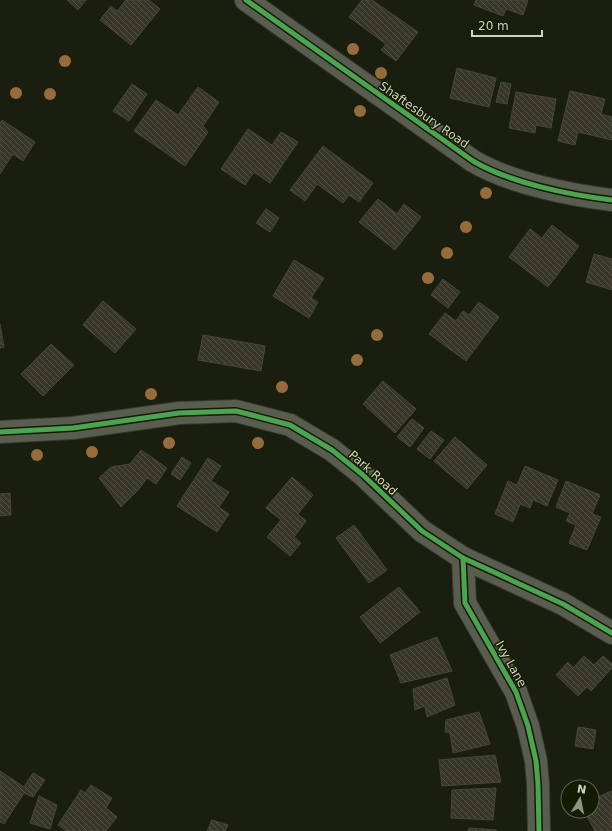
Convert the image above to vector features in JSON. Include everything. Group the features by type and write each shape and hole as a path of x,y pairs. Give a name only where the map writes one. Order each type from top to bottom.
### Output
{"street":[{"name":"Shaftesbury Road","path":"246,0 473,161 488,170 545,188 612,200"},
{"name":"Park Road","path":"0,432 73,428 179,414 236,411 290,425 332,450 363,475 422,531 463,558 563,604 612,633"},
{"name":"Ivy Lane","path":"463,558 465,603 516,692 528,726 536,761 539,831"}],"building":[{"path":"67,0 86,0 78,10"},
{"path":"126,0 149,0 160,9 131,45 100,20 111,6 117,11"},
{"path":"362,0 372,0 418,32 396,61 381,50 386,44 349,17"},
{"path":"476,0 528,0 523,15 506,9 503,16 474,5"},
{"path":"457,68 496,78 489,107 450,98"},
{"path":"501,82 511,84 507,104 496,102"},
{"path":"132,84 147,94 129,121 113,111"},
{"path":"198,87 219,102 203,126 208,132 185,166 134,131 156,100 178,115"},
{"path":"570,91 605,99 601,114 612,117 612,140 578,132 575,145 558,141"},
{"path":"516,92 556,99 551,128 536,125 535,133 509,128"},
{"path":"2,120 35,142 23,161 13,154 0,174 0,123"},
{"path":"248,129 272,145 281,132 298,142 270,183 254,172 245,185 221,169"},
{"path":"323,146 373,183 359,202 349,195 343,203 317,184 305,201 290,190"},
{"path":"378,199 397,214 404,204 421,217 395,250 359,222"},
{"path":"266,209 279,218 270,232 256,223"},
{"path":"552,225 579,246 548,287 509,257 530,229 542,238"},
{"path":"594,254 612,259 612,290 586,282"},
{"path":"294,260 324,278 311,298 318,302 309,318 273,296"},
{"path":"443,279 460,292 448,308 431,295"},
{"path":"103,301 136,329 115,353 83,325"},
{"path":"479,302 499,317 466,361 429,334 445,313 456,321 463,311 469,315"},
{"path":"0,324 4,347 0,348"},
{"path":"203,335 265,346 261,371 198,360"},
{"path":"51,344 74,365 43,396 21,374"},
{"path":"383,381 416,409 395,433 363,404"},
{"path":"412,419 424,428 410,447 397,437"},
{"path":"431,431 444,440 430,459 417,449"},
{"path":"455,437 487,465 467,489 434,461"},
{"path":"141,450 167,468 156,484 147,478 139,489 121,507 99,478 111,467 130,464"},
{"path":"182,457 191,463 180,480 171,474"},
{"path":"208,458 221,466 211,481 229,492 219,507 229,514 217,532 177,506"},
{"path":"525,466 558,480 547,506 533,500 530,508 520,504 513,522 495,514 508,481 517,485"},
{"path":"292,477 313,495 298,514 306,521 294,537 301,543 290,556 267,537 281,520 266,508"},
{"path":"566,481 600,495 592,514 601,517 587,550 569,543 576,525 566,521 570,513 556,507"},
{"path":"10,493 11,515 0,516 0,494"},
{"path":"354,525 387,570 369,583 336,538"},
{"path":"399,587 420,612 380,643 360,617"},
{"path":"437,637 452,671 401,683 390,655"},
{"path":"584,656 594,665 603,656 612,664 612,668 591,691 587,687 578,696 556,675 568,662 573,668"},
{"path":"447,678 455,705 427,717 425,706 415,710 413,689"},
{"path":"479,712 490,744 453,753 450,733 445,732 446,720"},
{"path":"578,727 596,730 593,749 575,746"},
{"path":"495,755 501,782 442,786 439,760"},
{"path":"0,771 24,787 33,773 45,780 33,797 24,793 4,824 0,822"},
{"path":"91,785 112,798 106,808 117,817 106,831 66,831 58,825 81,790 85,793"},
{"path":"496,788 493,820 451,818 452,790"},
{"path":"611,791 612,793 612,830 609,831 595,831 588,819 600,819 600,796"},
{"path":"39,796 57,805 50,829 30,823"},
{"path":"212,820 228,825 225,831 207,831"},
{"path":"469,828 496,830 496,831 468,831"}],"cycle path":[{"path":"246,0 473,161 504,176 522,182 578,195 612,200"},
{"path":"0,432 73,428 179,413 236,411 290,425 332,450 363,475 422,531 463,558 563,604 612,633"},
{"path":"463,558 465,603 516,692 528,726 536,761 539,831"}]}
